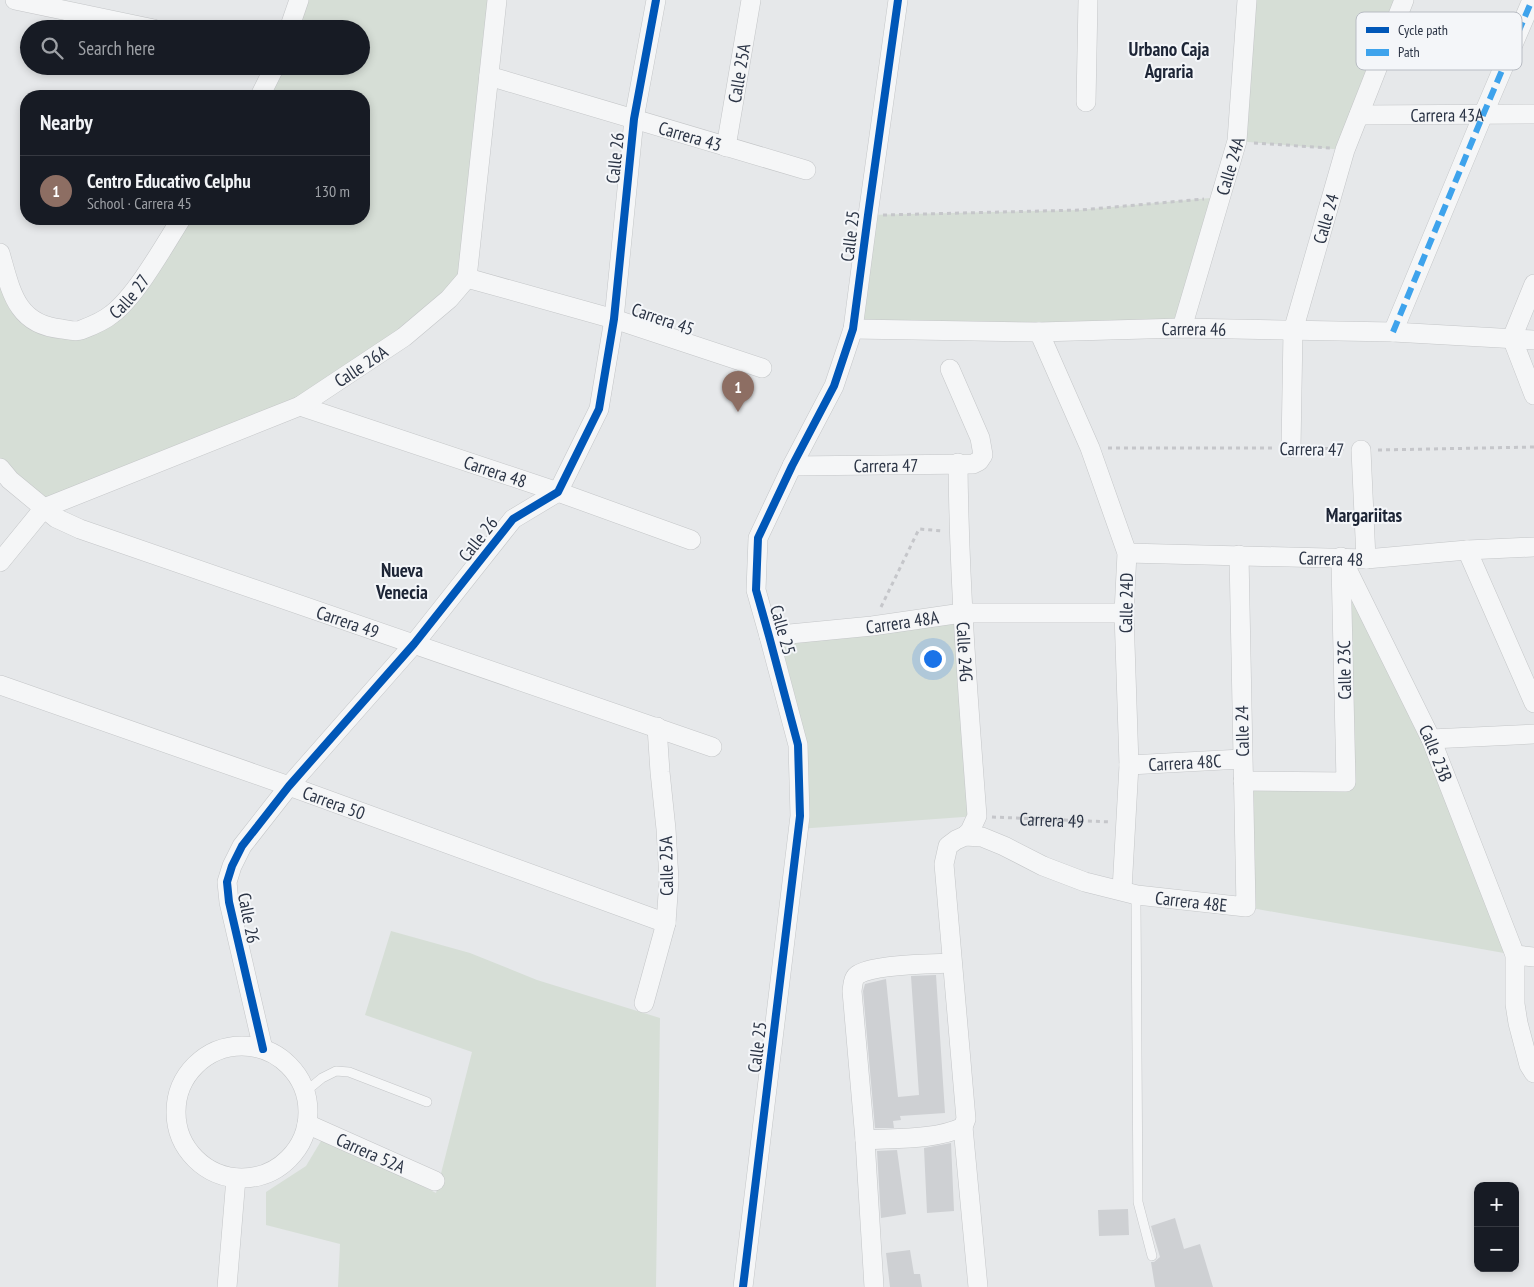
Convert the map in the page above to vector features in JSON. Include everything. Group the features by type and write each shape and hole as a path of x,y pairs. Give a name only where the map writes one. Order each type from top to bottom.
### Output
{"street":[{"path":"15,0 111,20"},
{"path":"292,20 299,0"},
{"path":"467,278 497,0"},
{"name":"Calle 26","path":"263,1049 229,902 227,882 232,866 242,846 289,786 414,644 513,519 558,492 599,408 614,319 634,119 656,0"},
{"name":"Calle 25A","path":"726,147 751,0"},
{"name":"Calle 25","path":"743,1287 800,816 798,746 756,590 758,538 792,466 834,386 854,329 898,0"},
{"path":"1086,102 1088,0"},
{"name":"Calle 24A","path":"1182,328 1237,141 1247,0"},
{"name":"Calle 24","path":"1399,12 1404,0"},
{"path":"1522,23 1532,0"},
{"name":"Calle 24","path":"1291,448 1293,331 1345,150 1377,70"},
{"path":"1393,332 1502,70"},
{"path":"263,90 270,75"},
{"name":"Carrera 43","path":"488,76 806,170"},
{"name":"Carrera 43A","path":"1359,115 1534,114"},
{"name":"Calle 27","path":"0,253 14,298 30,318 48,328 79,331 112,314 128,298 177,225"},
{"name":"Carrera 45","path":"467,278 614,319 762,368"},
{"name":"Calle 26A","path":"0,562 44,508 300,406 404,336 449,299 467,278"},
{"path":"1534,284 1512,338 1534,395"},
{"name":"Carrera 46","path":"854,329 1039,332 1182,328 1393,332 1534,340"},
{"name":"Calle 24D","path":"1039,332 1090,448 1127,552 1124,614 1128,765 1126,823 1129,893"},
{"name":"Carrera 47","path":"792,466 973,464 979,461 983,455 980,438 950,369"},
{"name":"Carrera 48","path":"300,406 558,492 691,540"},
{"path":"1361,450 1366,559"},
{"name":"Calle 24G","path":"958,463 962,614 977,816"},
{"name":"Carrera 49","path":"0,468 10,480 56,518 80,529 712,746"},
{"name":"Carrera 48","path":"1127,552 1366,559 1467,550 1534,547"},
{"path":"1467,550 1532,694"},
{"name":"Calle 24","path":"1239,555 1246,908"},
{"name":"Calle 23B","path":"1341,557 1431,739 1514,955 1515,1004 1518,1023 1529,1064 1534,1073"},
{"name":"Calle 23C","path":"1341,557 1346,782"},
{"name":"Carrera 48A","path":"769,636 872,626 962,614 1124,614"},
{"name":"Carrera 50","path":"0,685 289,786 666,924"},
{"name":"Calle 25A","path":"644,1003 666,924 668,880 666,829 657,727"},
{"path":"1431,739 1534,734"},
{"name":"Carrera 48C","path":"1128,765 1242,759"},
{"name":"Carrera 48C","path":"1243,781 1346,782"},
{"path":"977,816 970,831 948,846 944,864 966,1119 963,1127 978,1287"},
{"name":"Carrera 48E","path":"965,836 982,836 1044,866 1085,882 1129,893 1246,908"},
{"path":"1514,955 1534,957"},
{"path":"874,1287 865,1140 852,991 854,980 858,974 876,968 952,963"},
{"path":"233,1046 263,1049 277,1055 299,1077 306,1092 307,1124 302,1139 294,1153 282,1164 268,1172 252,1177 236,1178 208,1169 196,1160 187,1148 180,1135 176,1121 176,1106 179,1092 185,1078 194,1066 212,1053 233,1046"},
{"name":"Carrera 52A","path":"307,1124 435,1181"},
{"path":"865,1140 932,1136 952,1132 963,1127"},
{"path":"228,1287 236,1178"}],"lane":[{"path":"1129,893 1138,1202 1152,1256"},
{"path":"306,1092 322,1078 336,1071 349,1072 427,1102"}],"path":[{"path":"1237,141 1345,150"},
{"path":"868,215 1080,210 1221,197"},
{"path":"872,626 918,529 959,532"}],"shaded area":[{"path":"296,0 497,0 467,278 300,406 44,508 0,468 0,253 14,298 49,328 112,314 177,225 370,225 370,90 263,90 270,75 370,75 370,20 290,20"},
{"path":"1247,0 1400,0 1396,12 1356,12 1356,70 1374,70 1345,150 1237,141"},
{"path":"1221,197 1182,328 853,329 868,215 1080,210"},
{"path":"1341,557 1434,747 1515,955 1246,907 1243,781 1346,782"},
{"path":"962,613 977,816 798,829 798,745 769,636"},
{"path":"391,931 470,953 537,980 660,1018 656,1287 338,1287 340,1244 266,1225 266,1192 306,1166 324,1136 436,1193 472,1052 365,1015"}],"building":[{"path":"936,975 945,1113 900,1116 901,1120 893,1121 894,1128 875,1128 863,991 865,984 886,979 898,1097 919,1095 911,976"},
{"path":"951,1143 954,1211 927,1213 924,1148"},
{"path":"897,1150 906,1214 881,1218 877,1151"},
{"path":"1128,1209 1129,1235 1099,1236 1098,1210"},
{"path":"1175,1218 1184,1249 1200,1244 1213,1287 1155,1287 1151,1262 1160,1257 1151,1226"},
{"path":"910,1250 914,1274 920,1274 922,1287 890,1287 886,1253"}],"marked path":[{"path":"1522,23 1532,0"},
{"path":"1393,332 1502,70"}],"cycle path":[{"path":"263,1049 229,902 227,882 232,866 242,846 289,786 414,644 513,519 558,492 599,409 614,319 634,119 656,0"},
{"path":"743,1287 800,816 798,745 756,590 758,538 792,466 834,386 853,329 898,0"}],"place":[{"name":"Centro Educativo Celphu","path":"738,412"}],"district":[{"name":"Urbano Caja Agraria","path":"1169,60"},
{"name":"Margariitas","path":"1364,515"},
{"name":"Nueva Venecia","path":"402,581"}]}
